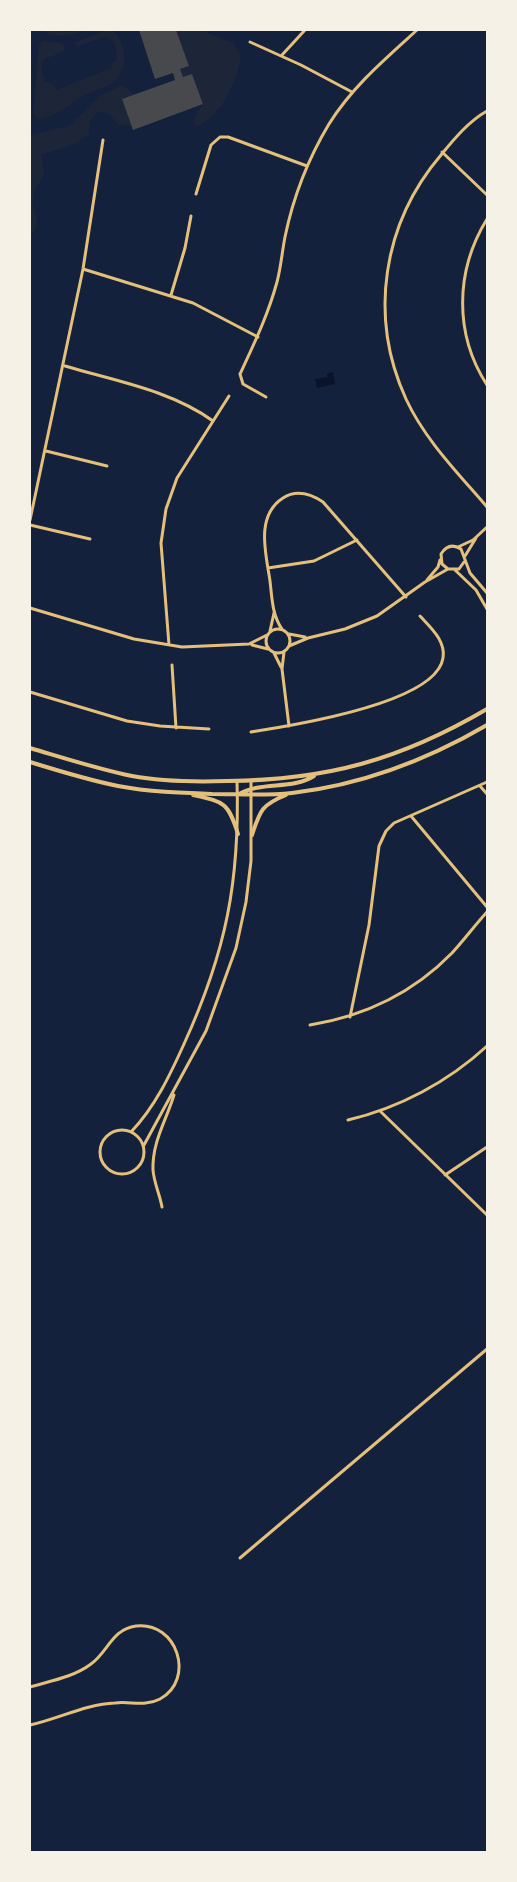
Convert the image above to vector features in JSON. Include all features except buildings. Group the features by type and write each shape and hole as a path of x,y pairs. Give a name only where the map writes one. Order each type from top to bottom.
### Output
{"street":[{"path":"282,56 305,30"},
{"path":"266,397 243,384 240,378 272,299 290,216 307,166 328,125 352,92 382,60 417,30"},
{"path":"250,42 282,56 352,92"},
{"path":"487,111 473,121 442,152 409,201 394,237 384,295 387,335 398,378 416,419 433,443 487,507"},
{"path":"196,194 211,145 220,137 228,137 307,166"},
{"path":"30,520 65,366 84,269 103,140"},
{"path":"442,152 487,195"},
{"path":"172,295 185,248 191,216"},
{"path":"487,219 471,251 466,268 462,303 467,340 472,358 487,385"},
{"path":"84,269 172,295 208,310 258,337"},
{"path":"65,366 174,398 194,408 213,421"},
{"path":"169,645 161,543 164,518 178,478 229,396"},
{"path":"46,451 107,466"},
{"path":"308,638 288,634 282,629 274,613 268,568 264,537 268,516 278,501 289,495 306,494 323,502 406,597"},
{"path":"30,525 90,539"},
{"path":"487,527 477,537 465,556 464,562 470,574 487,593"},
{"path":"425,582 438,567 443,550 452,546 458,547 477,537"},
{"path":"268,568 314,561 357,540"},
{"path":"458,547 465,556"},
{"path":"441,560 448,569"},
{"path":"455,570 464,562"},
{"path":"274,653 284,651 289,646 308,638 360,623 377,616 425,582 448,569 455,570 469,582 487,609"},
{"path":"480,585 487,586"},
{"path":"30,608 118,634 169,645 195,647 249,644 269,649 274,653 282,670"},
{"path":"249,644 267,635 270,631 274,613"},
{"path":"250,732 289,726 356,711 390,699 428,680 441,665 443,649 436,634 420,616"},
{"path":"270,631 282,629"},
{"path":"288,634 289,646"},
{"path":"267,635 266,643 269,649"},
{"path":"284,651 282,670 289,726"},
{"path":"172,665 176,728"},
{"path":"30,692 119,719 176,728 209,729"},
{"path":"30,748 134,776 192,782 251,781 336,772 395,754 452,729 487,709"},
{"path":"30,762 119,786 184,793 290,793 335,785 379,774 436,752 487,725"},
{"path":"238,794 251,788 300,782 316,774"},
{"path":"131,1132 152,1105 176,1062 208,991 230,914 238,834 237,781"},
{"path":"144,1145 131,1132 118,1130 107,1136 103,1141 100,1153 106,1168 120,1174 136,1170 143,1160 144,1145 151,1129 175,1091 206,1031 236,948 246,902 252,835 251,781"},
{"path":"350,1017 369,925 380,841 390,827 487,782"},
{"path":"480,786 487,794"},
{"path":"184,793 223,803 230,811 238,834"},
{"path":"252,835 261,810 266,803 290,793"},
{"path":"411,816 487,907"},
{"path":"310,1025 350,1017 397,996 426,976 452,953 487,912"},
{"path":"348,1120 380,1111 434,1086 487,1046"},
{"path":"162,1207 155,1182 154,1157 158,1133 175,1091"},
{"path":"380,1111 487,1215"},
{"path":"445,1174 487,1147"},
{"path":"240,1558 487,1349"},
{"path":"30,1687 84,1669 101,1655 117,1634 134,1626 153,1628 164,1634 173,1643 178,1655 180,1668 177,1680 170,1691 160,1698 142,1704 116,1702 96,1705 30,1726"}],"shaded area":[{"path":"42,30 68,32 87,30 70,35 58,35"},
{"path":"108,30 118,37 125,58 116,80 108,86 82,97 58,112 45,118 37,119 33,113 39,45 43,41 62,43 65,47 64,51 41,61 42,75 46,82 54,85 56,90 112,68 111,63 117,60 116,46 110,38 104,37 77,46 74,43"},
{"path":"176,30 200,30 233,43 241,57 236,77 226,97 213,115 196,127 193,122 203,103 192,74 183,77 180,69 189,66"},
{"path":"122,85 134,94 122,99 132,126 119,125 109,114 99,111 90,121 89,134 75,144 41,155 44,174 33,199 37,221 30,237 30,135 69,126 100,96"},
{"path":"333,372 335,384 317,388 315,379 327,377 327,374"}]}
